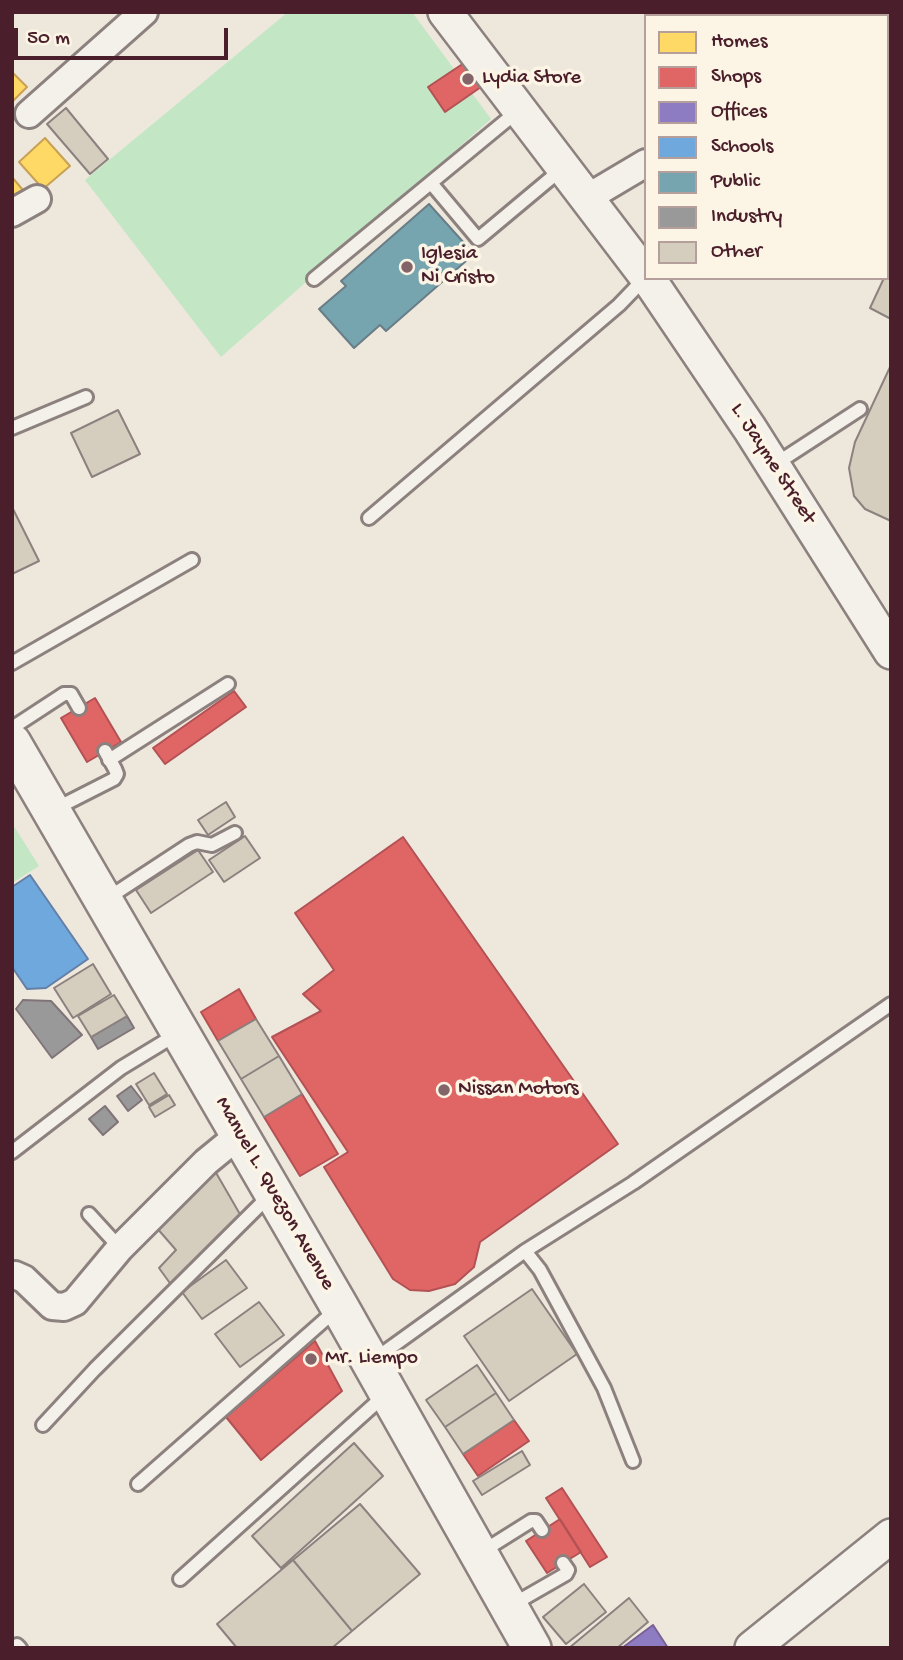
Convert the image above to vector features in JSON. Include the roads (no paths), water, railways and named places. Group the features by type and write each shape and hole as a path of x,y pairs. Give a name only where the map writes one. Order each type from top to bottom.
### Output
{"main road":[{"name":"Manuel L. Quezon Avenue","path":"12,743 340,1307 531,1648"}],"street":[{"path":"29,114 144,12"},
{"name":"L. Jayme Street","path":"445,12 644,274"},
{"path":"587,198 644,164"},
{"path":"12,213 37,199"},
{"name":"L. Jayme Street","path":"648,280 774,465 891,652"},
{"path":"12,1276 24,1279 52,1306 64,1307 75,1302 120,1248 206,1162 239,1135"},
{"path":"752,1648 891,1536"}],"lane":[{"path":"314,279 520,109"},
{"path":"431,183 478,239 564,167"},
{"path":"369,518 619,305 644,279"},
{"path":"12,428 86,397"},
{"path":"774,465 860,409"},
{"path":"12,663 192,560"},
{"path":"52,811 114,779 116,769 107,756 228,684"},
{"path":"12,728 64,694 71,694 79,708"},
{"path":"104,901 189,845 197,842 212,845 235,833"},
{"path":"180,1579 379,1377 525,1251 633,1183 891,1004"},
{"path":"12,1152 121,1068 180,1032"},
{"path":"43,1424 272,1192"},
{"path":"89,1214 120,1248"},
{"path":"525,1251 540,1270 604,1388 633,1461"},
{"path":"138,1484 340,1307"},
{"path":"478,1553 531,1521 536,1521 542,1530"},
{"path":"509,1607 566,1574 568,1570 564,1563"}],"place":[{"name":"Lydia Store","path":"468,79"},
{"name":"Iglesia Ni Cristo","path":"407,267"},
{"name":"Nissan Motors","path":"444,1090"},
{"name":"Mr. Liempo","path":"311,1359"}]}
